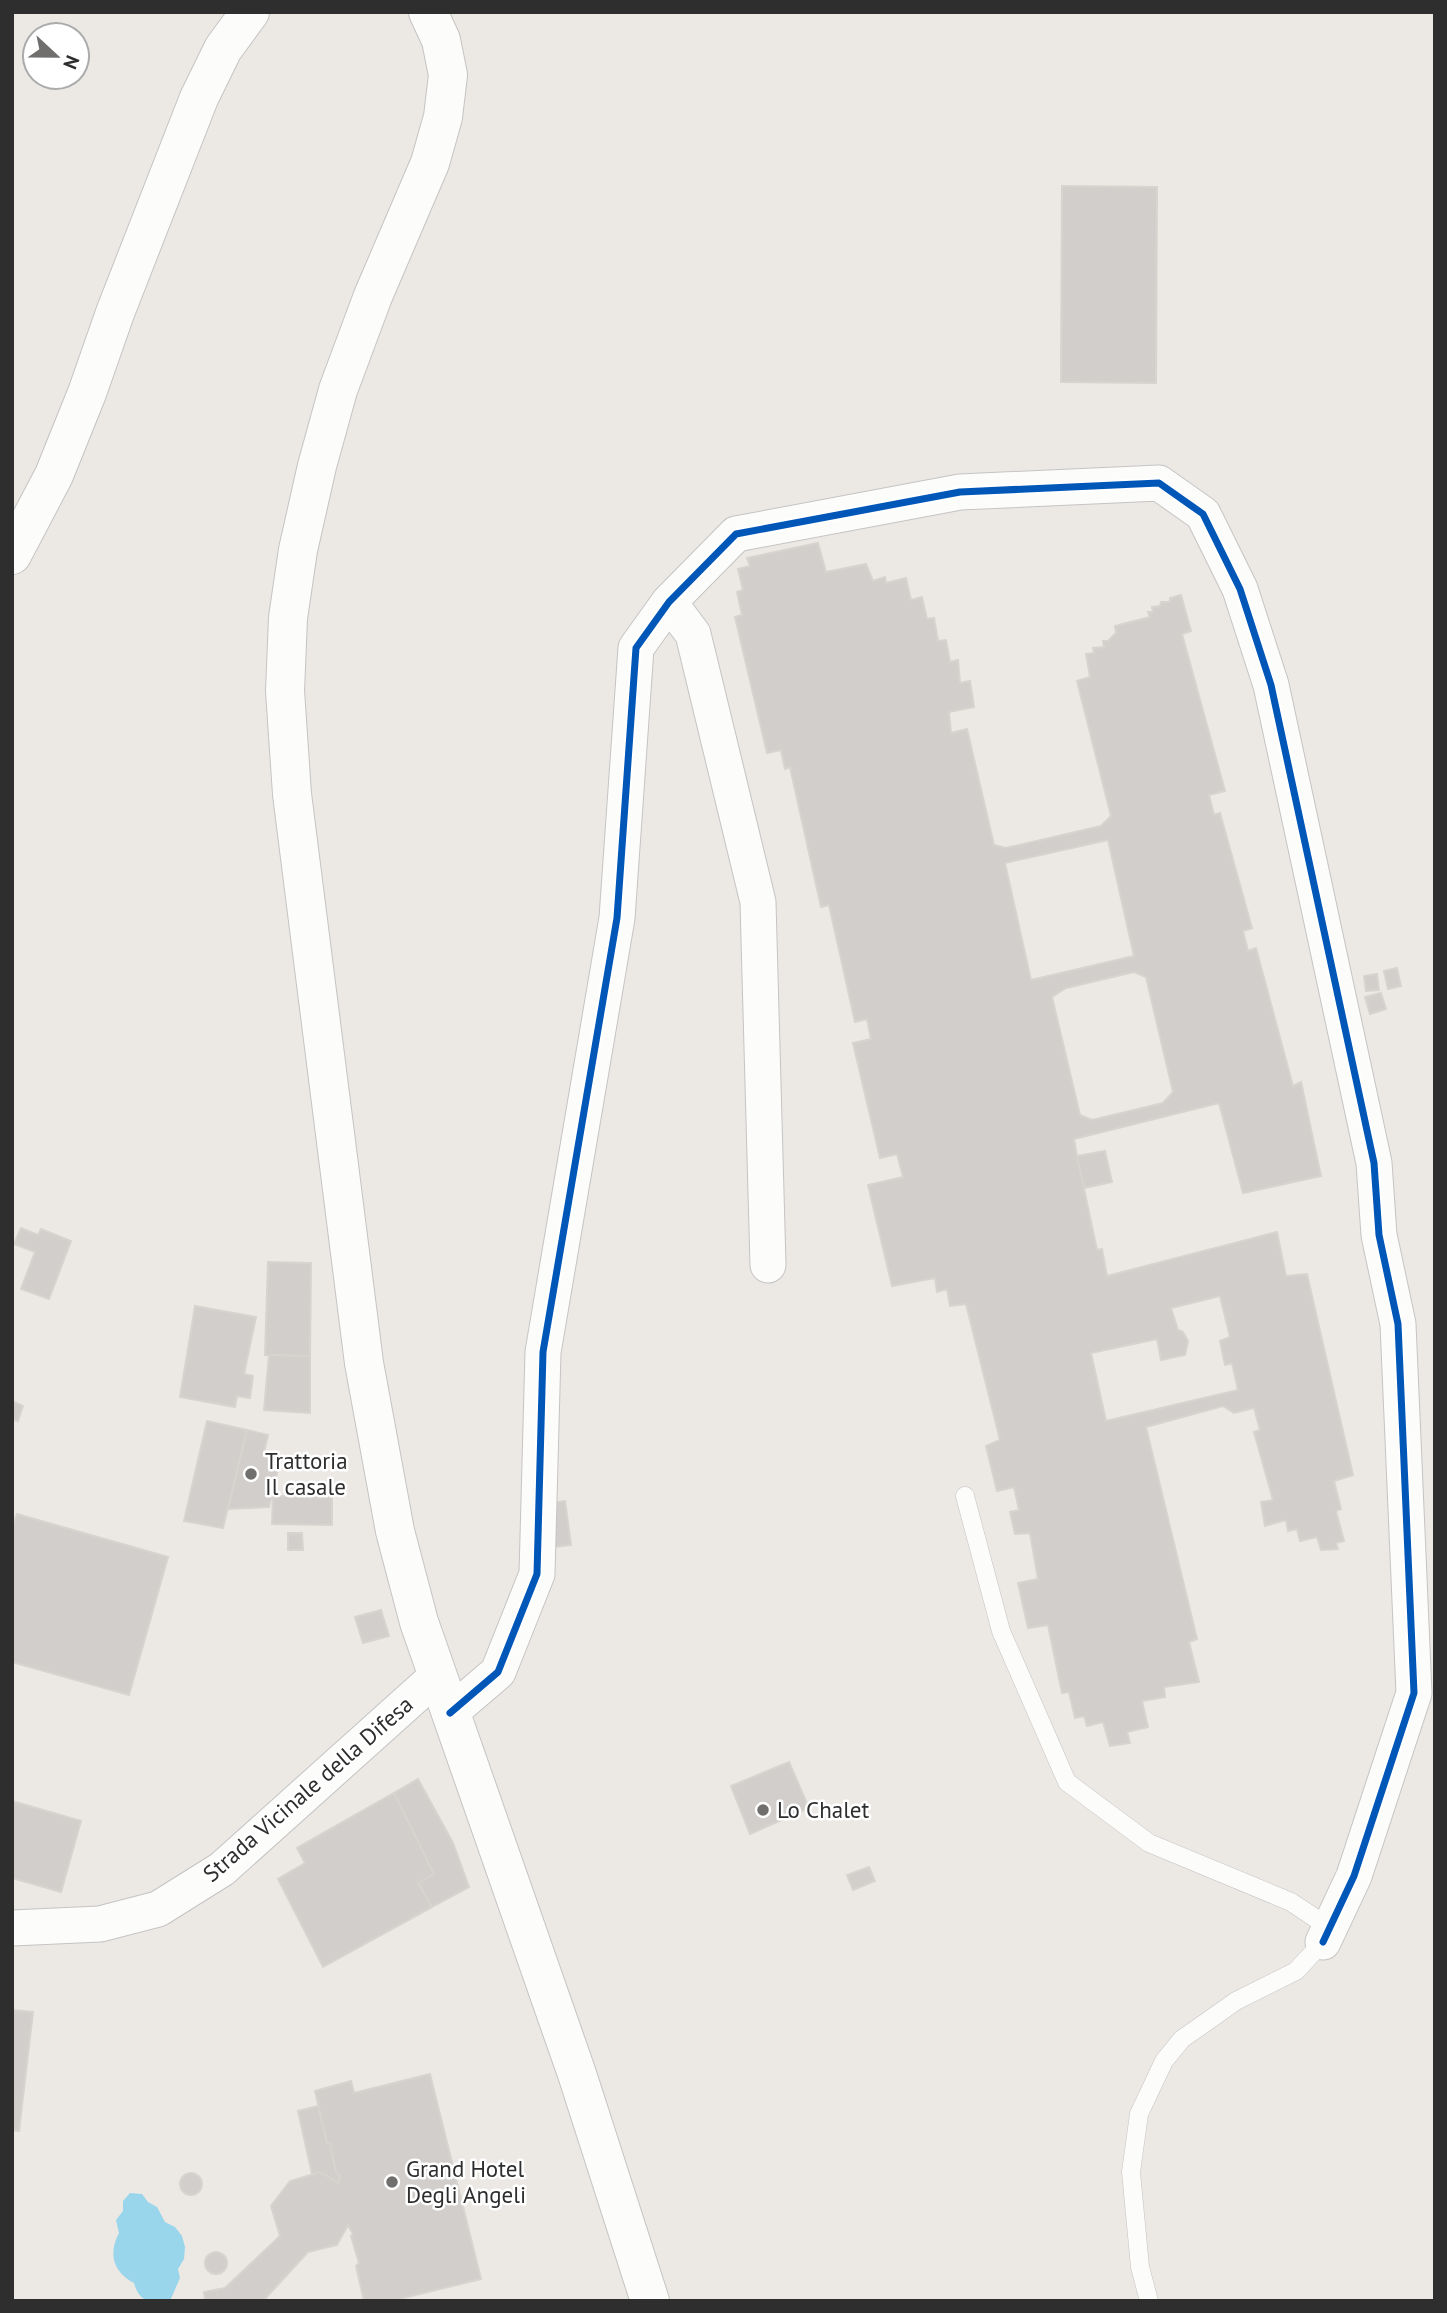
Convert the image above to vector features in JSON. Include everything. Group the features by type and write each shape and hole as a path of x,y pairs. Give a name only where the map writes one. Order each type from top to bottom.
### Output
{"street":[{"path":"12,555 54,475 87,393 114,313 199,98 223,48 250,12"},
{"path":"428,12 442,40 448,75 443,117 429,163 373,296 338,390 298,550 288,618 285,691 292,794 364,1363 395,1531 419,1622 577,2074 650,2301"},
{"path":"450,1713 498,1672 537,1574 543,1352 617,918 636,648 669,602 736,534 960,492 1159,483 1203,514 1240,589 1271,685 1374,1163 1379,1235 1398,1324 1414,1693 1354,1876 1323,1942"},
{"path":"669,602 693,634 758,902 768,1265"},
{"name":"Strada Vicinale della Difesa","path":"12,1928 100,1924 158,1909 222,1869 438,1676"}],"lane":[{"path":"965,1496 1001,1632 1067,1782 1149,1843 1291,1902 1324,1924 1323,1942 1296,1971 1236,2001 1182,2039 1164,2061 1139,2114 1131,2172 1140,2267 1149,2301"}],"water":[{"path":"130,2193 142,2194 148,2202 157,2207 165,2222 175,2227 182,2236 184,2259 178,2269 180,2278 170,2301 143,2298 134,2283 121,2274 114,2262 114,2248 119,2233 116,2220 123,2211 123,2201"}],"building":[{"path":"1062,186 1157,187 1156,383 1061,382"},
{"path":"818,543 826,572 866,564 873,581 885,577 886,583 906,578 911,600 922,597 927,619 934,618 938,641 946,640 950,662 958,660 960,683 970,681 974,707 949,712 951,733 967,729 994,845 1006,848 1101,826 1111,816 1077,681 1090,677 1086,654 1094,653 1093,648 1104,647 1103,641 1108,641 1116,633 1115,626 1150,617 1148,612 1153,612 1152,607 1160,606 1161,602 1170,602 1170,598 1181,595 1191,631 1182,634 1225,791 1209,795 1214,815 1220,813 1252,928 1243,931 1248,951 1256,948 1293,1086 1301,1082 1321,1176 1243,1193 1219,1103 1074,1139 1077,1156 1097,1250 1102,1249 1107,1276 1277,1232 1286,1276 1307,1274 1353,1475 1334,1481 1341,1509 1336,1511 1344,1541 1336,1543 1338,1549 1321,1550 1317,1537 1300,1541 1297,1529 1288,1531 1286,1520 1265,1526 1261,1502 1273,1500 1254,1432 1260,1430 1254,1408 1234,1413 1223,1406 1146,1427 1197,1639 1189,1642 1199,1682 1164,1687 1165,1697 1142,1701 1148,1727 1127,1732 1130,1743 1110,1746 1103,1722 1087,1726 1084,1716 1075,1718 1069,1692 1062,1693 1048,1625 1028,1628 1018,1583 1038,1579 1030,1533 1015,1534 1010,1512 1019,1510 1014,1487 997,1491 986,1446 1000,1440 966,1304 950,1306 947,1289 937,1292 935,1278 892,1286 868,1185 903,1177 897,1154 880,1158 853,1043 871,1039 867,1019 855,1022 829,905 821,907 790,767 785,769 781,750 767,753 735,617 742,615 737,592 743,590 738,569 750,566 747,558","holes":["1108,840 1134,956 1031,980 1005,863","1134,972 1146,977 1173,1092 1163,1103 1092,1120 1080,1115 1052,997 1066,988","1220,1296 1230,1337 1220,1341 1225,1365 1232,1363 1238,1390 1106,1421 1091,1353 1157,1339 1161,1360 1185,1355 1188,1341 1183,1332 1178,1330 1171,1308"]},
{"path":"1397,968 1401,986 1388,989 1384,971"},
{"path":"1377,974 1379,990 1366,991 1364,976"},
{"path":"1381,993 1386,1009 1370,1014 1365,997"},
{"path":"1105,1151 1112,1182 1084,1188 1077,1156"},
{"path":"21,1228 38,1235 41,1229 71,1241 49,1299 21,1289 35,1252 14,1244"},
{"path":"268,1262 311,1263 310,1356 265,1355"},
{"path":"195,1306 256,1317 244,1374 253,1376 250,1398 237,1396 235,1407 180,1397"},
{"path":"269,1355 310,1356 310,1413 264,1410"},
{"path":"12,1401 23,1406 18,1421 12,1419"},
{"path":"207,1421 247,1430 223,1528 184,1521"},
{"path":"247,1430 268,1435 263,1456 280,1460 269,1507 228,1509"},
{"path":"273,1496 332,1497 332,1525 272,1524"},
{"path":"565,1501 571,1545 555,1547 549,1503"},
{"path":"17,1514 168,1557 129,1695 12,1662 12,1529"},
{"path":"288,1533 302,1533 303,1550 288,1550"},
{"path":"381,1610 389,1636 363,1643 355,1617"},
{"path":"789,1762 809,1808 750,1834 731,1786"},
{"path":"418,1779 453,1843 469,1887 432,1907 418,1883 434,1874 394,1793"},
{"path":"394,1793 434,1874 418,1883 432,1907 323,1967 278,1879 305,1863 297,1848"},
{"path":"12,1801 81,1821 61,1892 12,1878"},
{"path":"869,1867 875,1881 853,1890 847,1875"},
{"path":"12,2010 33,2012 19,2131 12,2130"},
{"path":"430,2074 481,2279 391,2301 364,2301 356,2266 359,2263 351,2236 353,2234 348,2225 337,2245 308,2252 263,2301 205,2301 204,2292 225,2288 280,2236 271,2206 290,2181 320,2172 339,2183 340,2175 336,2173 330,2143 327,2143 315,2091 351,2081 354,2093"},
{"path":"318,2106 336,2173 340,2175 339,2183 320,2172 312,2174 298,2111"},
{"path":"191,2173 199,2176 202,2184 199,2192 191,2195 183,2192 180,2184 183,2176"},
{"path":"216,2252 224,2255 227,2263 224,2271 216,2274 208,2271 205,2263 208,2255"}],"cycle path":[{"path":"450,1713 498,1672 537,1574 543,1352 617,918 636,648 669,602 736,534 960,492 1159,483 1203,514 1240,589 1271,685 1374,1163 1379,1235 1398,1324 1414,1693 1354,1876 1323,1942"}],"place":[{"name":"Trattoria Il casale","path":"251,1474"},
{"name":"Lo Chalet","path":"763,1810"},
{"name":"Grand Hotel Degli Angeli","path":"392,2182"}]}
